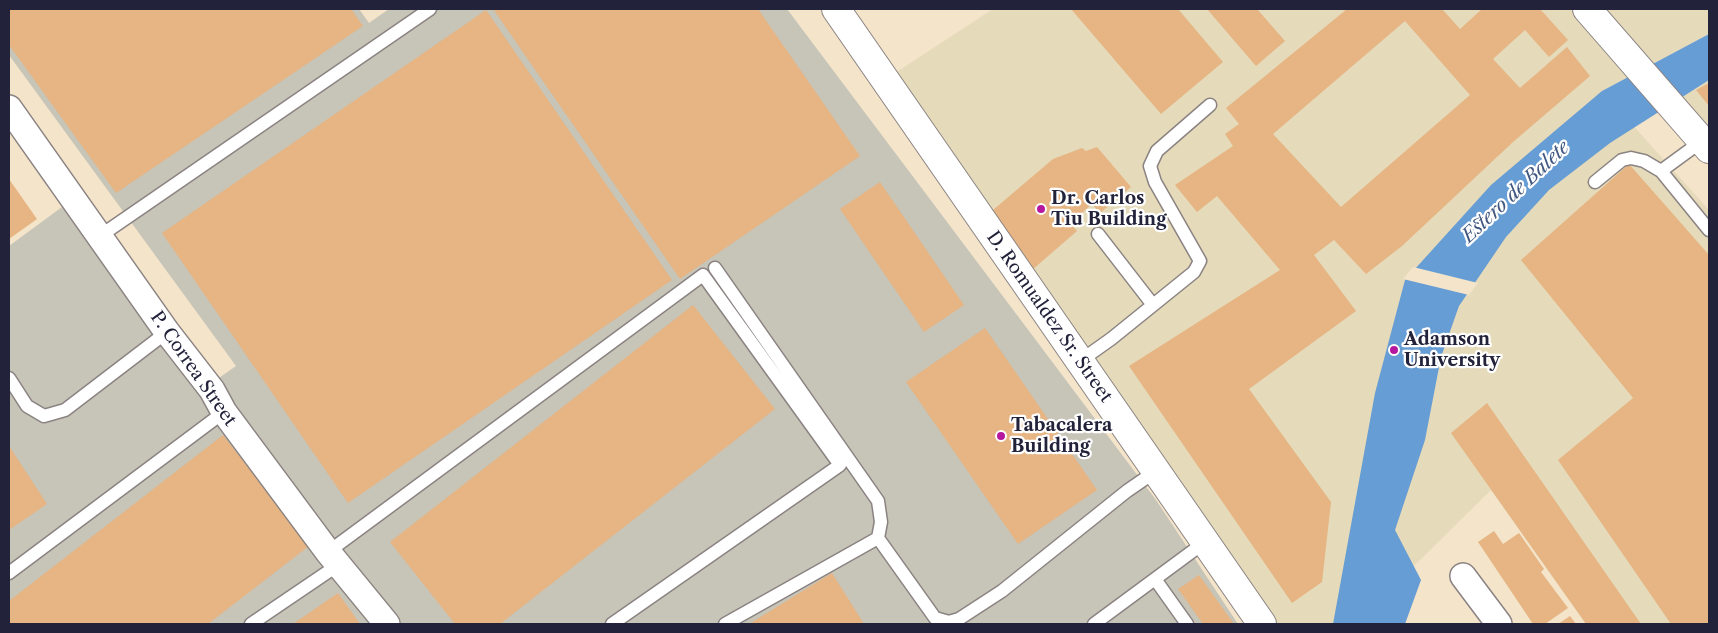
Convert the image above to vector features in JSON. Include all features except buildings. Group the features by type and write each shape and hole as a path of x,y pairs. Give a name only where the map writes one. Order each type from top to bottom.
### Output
{"main road":[{"name":"D. Romualdez Sr. Street","path":"836,9 1262,624"},
{"path":"1587,9 1699,137"}],"street":[{"name":"P. Correa Street","path":"9,108 167,332 212,390 224,412 333,558 387,624"},
{"path":"1463,576 1499,624"}],"lane":[{"path":"100,236 430,9"},
{"path":"1080,361 1111,339 1194,272 1200,261 1195,249 1155,182 1150,166 1157,151 1210,105"},
{"path":"1661,171 1699,137"},
{"path":"1595,182 1622,160 1631,158 1644,161 1661,171 1709,230"},
{"path":"1098,234 1153,306"},
{"path":"715,268 878,501 881,522 878,538 935,618 949,622 959,619 1002,591 1127,491 1156,471"},
{"path":"250,624 333,558 703,275 840,465 612,624"},
{"path":"9,378 27,406 44,416 65,410 167,332"},
{"path":"9,573 224,412"},
{"path":"725,624 878,538"},
{"path":"1094,624 1205,542"},
{"path":"1155,578 1187,624"}],"shaded area":[{"path":"9,9 359,9 369,23 389,9 787,9 1156,500 1238,624 9,624 9,246 62,207 206,387 236,366 9,55"},
{"name":"Adamson University","path":"993,9 1709,9 1709,34 1602,91 1709,210 1709,624 1586,624 1491,490 1355,624 1268,624 889,77"},
{"path":"1709,80 1709,130 1680,97"}],"water":[{"name":"Estero de Balete","path":"1709,34 1709,80 1610,143 1549,190 1506,237 1459,306 1441,357 1425,440 1395,530 1421,580 1405,624 1333,624 1375,393 1405,280 1491,185 1602,91"}],"pier":[{"path":"1413,267 1478,283 1469,295 1403,279"}],"place":[{"name":"Dr. Carlos Tiu Building","path":"1041,209"},
{"name":"Adamson University","path":"1394,350"},
{"name":"Tabacalera Building","path":"1001,436"}]}
